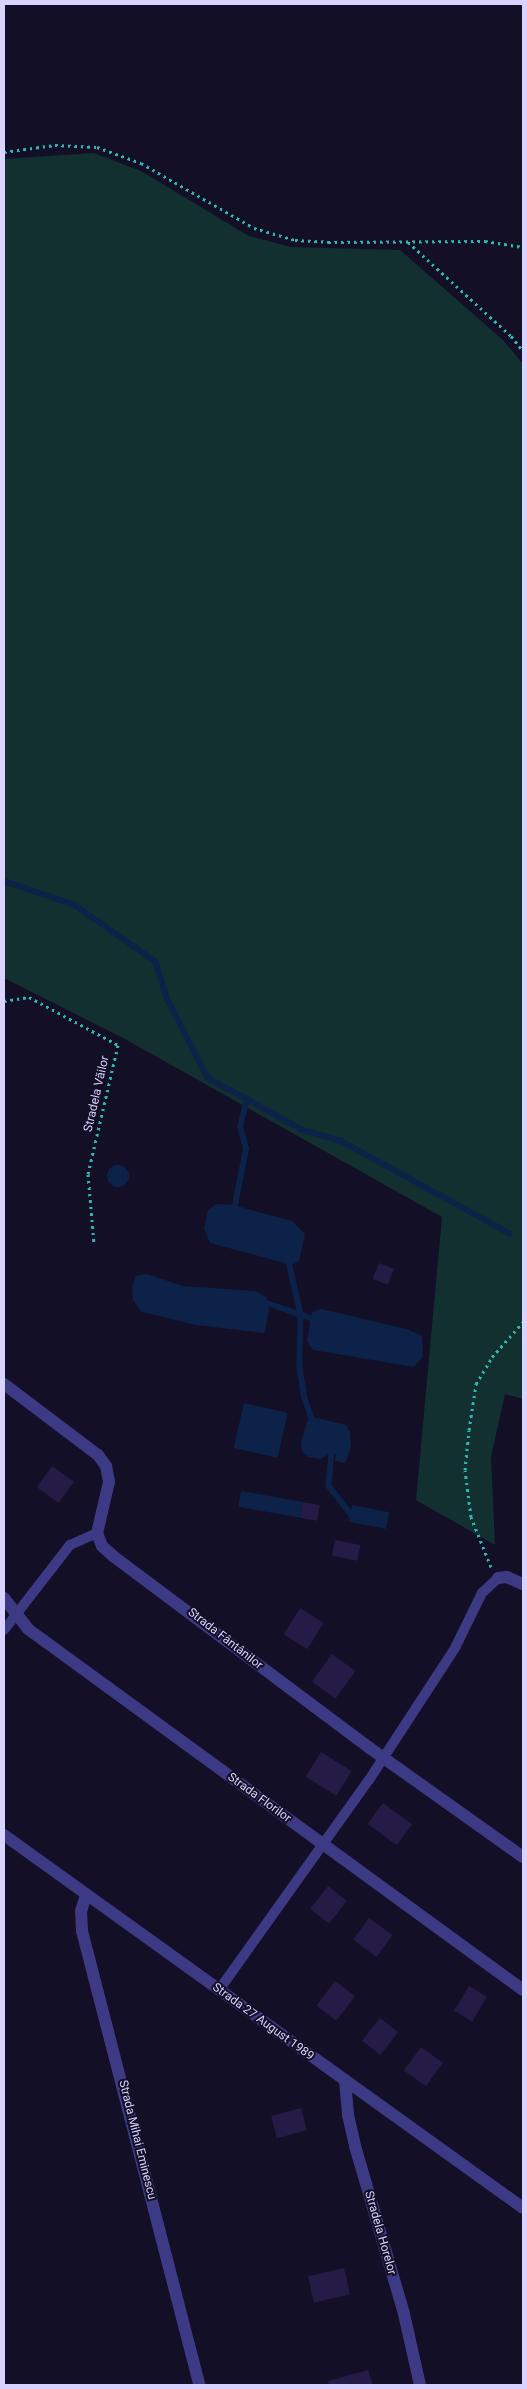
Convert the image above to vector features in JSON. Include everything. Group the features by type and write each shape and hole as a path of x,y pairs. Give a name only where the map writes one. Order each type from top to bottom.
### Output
{"street":[{"path":"4,1384 98,1455 106,1466 109,1482 97,1534"},
{"name":"Strada Fântânilor","path":"97,1534 102,1546 113,1556 382,1757 523,1857"},
{"path":"498,1578 507,1577 523,1584"},
{"name":"Strada Florilor","path":"4,1598 14,1615 28,1629 322,1846 523,1990"},
{"name":"Strada 27 August 1989","path":"4,1835 523,2208"},
{"name":"Strada Mihai Eminescu","path":"86,1894 81,1910 82,1931 199,2385"},
{"name":"Stradela Horelor","path":"345,2080 355,2146 404,2314 420,2385"}],"lane":[{"path":"4,1630 70,1545 97,1534"},
{"path":"219,1990 322,1846 456,1648 482,1593 498,1578"}],"path":[{"path":"4,152 54,145 96,146 141,163 254,228 312,241 485,241 523,247"},
{"path":"407,241 511,336 523,351"},
{"name":"Stradela Văilor","path":"4,1001 29,996 118,1044 88,1174 94,1244"},
{"path":"498,1578 480,1546 471,1517 465,1470 476,1384 492,1357 523,1322"}],"green space":[{"path":"94,153 141,171 249,236 291,247 400,250 503,340 523,364 523,1399 505,1394 491,1457 495,1545 416,1500 442,1217 125,1039 4,978 4,159"}],"water":[{"path":"118,1165 126,1168 129,1176 126,1184 118,1187 110,1184 107,1176 110,1168"},
{"path":"216,1204 233,1205 292,1221 305,1234 299,1261 292,1265 210,1243 204,1229 208,1210"},
{"path":"147,1274 183,1286 255,1291 266,1297 269,1309 265,1333 196,1325 142,1312 133,1300 132,1288 136,1276"},
{"path":"321,1309 407,1329 422,1336 423,1357 414,1367 313,1350 307,1341 312,1312"},
{"path":"244,1403 288,1413 277,1458 234,1448"},
{"path":"309,1416 346,1425 350,1432 351,1447 345,1463 335,1461 336,1455 332,1452 321,1459 309,1457 302,1452 301,1442"},
{"path":"241,1491 303,1502 300,1518 238,1507"},
{"path":"352,1505 389,1512 386,1529 349,1522"}],"building":[{"path":"379,1263 394,1269 387,1285 373,1279"},
{"path":"52,1466 74,1482 59,1503 37,1487"},
{"path":"303,1502 320,1505 317,1521 300,1518"},
{"path":"335,1540 361,1545 357,1561 332,1556"},
{"path":"300,1608 324,1623 307,1649 284,1634"},
{"path":"332,1654 355,1671 335,1699 312,1682"},
{"path":"321,1752 352,1771 336,1796 306,1777"},
{"path":"383,1803 412,1824 397,1845 368,1824"},
{"path":"328,1886 347,1901 329,1924 310,1909"},
{"path":"369,1918 392,1935 377,1957 353,1940"},
{"path":"335,1981 355,1996 336,2021 316,2006"},
{"path":"469,1986 487,1997 472,2022 454,2011"},
{"path":"380,2018 398,2032 380,2055 362,2041"},
{"path":"421,2047 443,2063 426,2086 404,2070"},
{"path":"301,2108 307,2130 277,2138 271,2116"},
{"path":"344,2268 350,2294 314,2303 308,2276"},
{"path":"368,2370 373,2385 329,2385 328,2381"}],"waterway":[{"path":"4,881 75,905 156,962 167,998 208,1078 303,1130 341,1141 509,1233"},
{"path":"234,1210 246,1149 240,1127 247,1099"},
{"path":"288,1258 301,1314 300,1368 305,1398 313,1423"},
{"path":"267,1303 311,1318"},
{"path":"328,1445 332,1452 329,1486 351,1514"}]}
